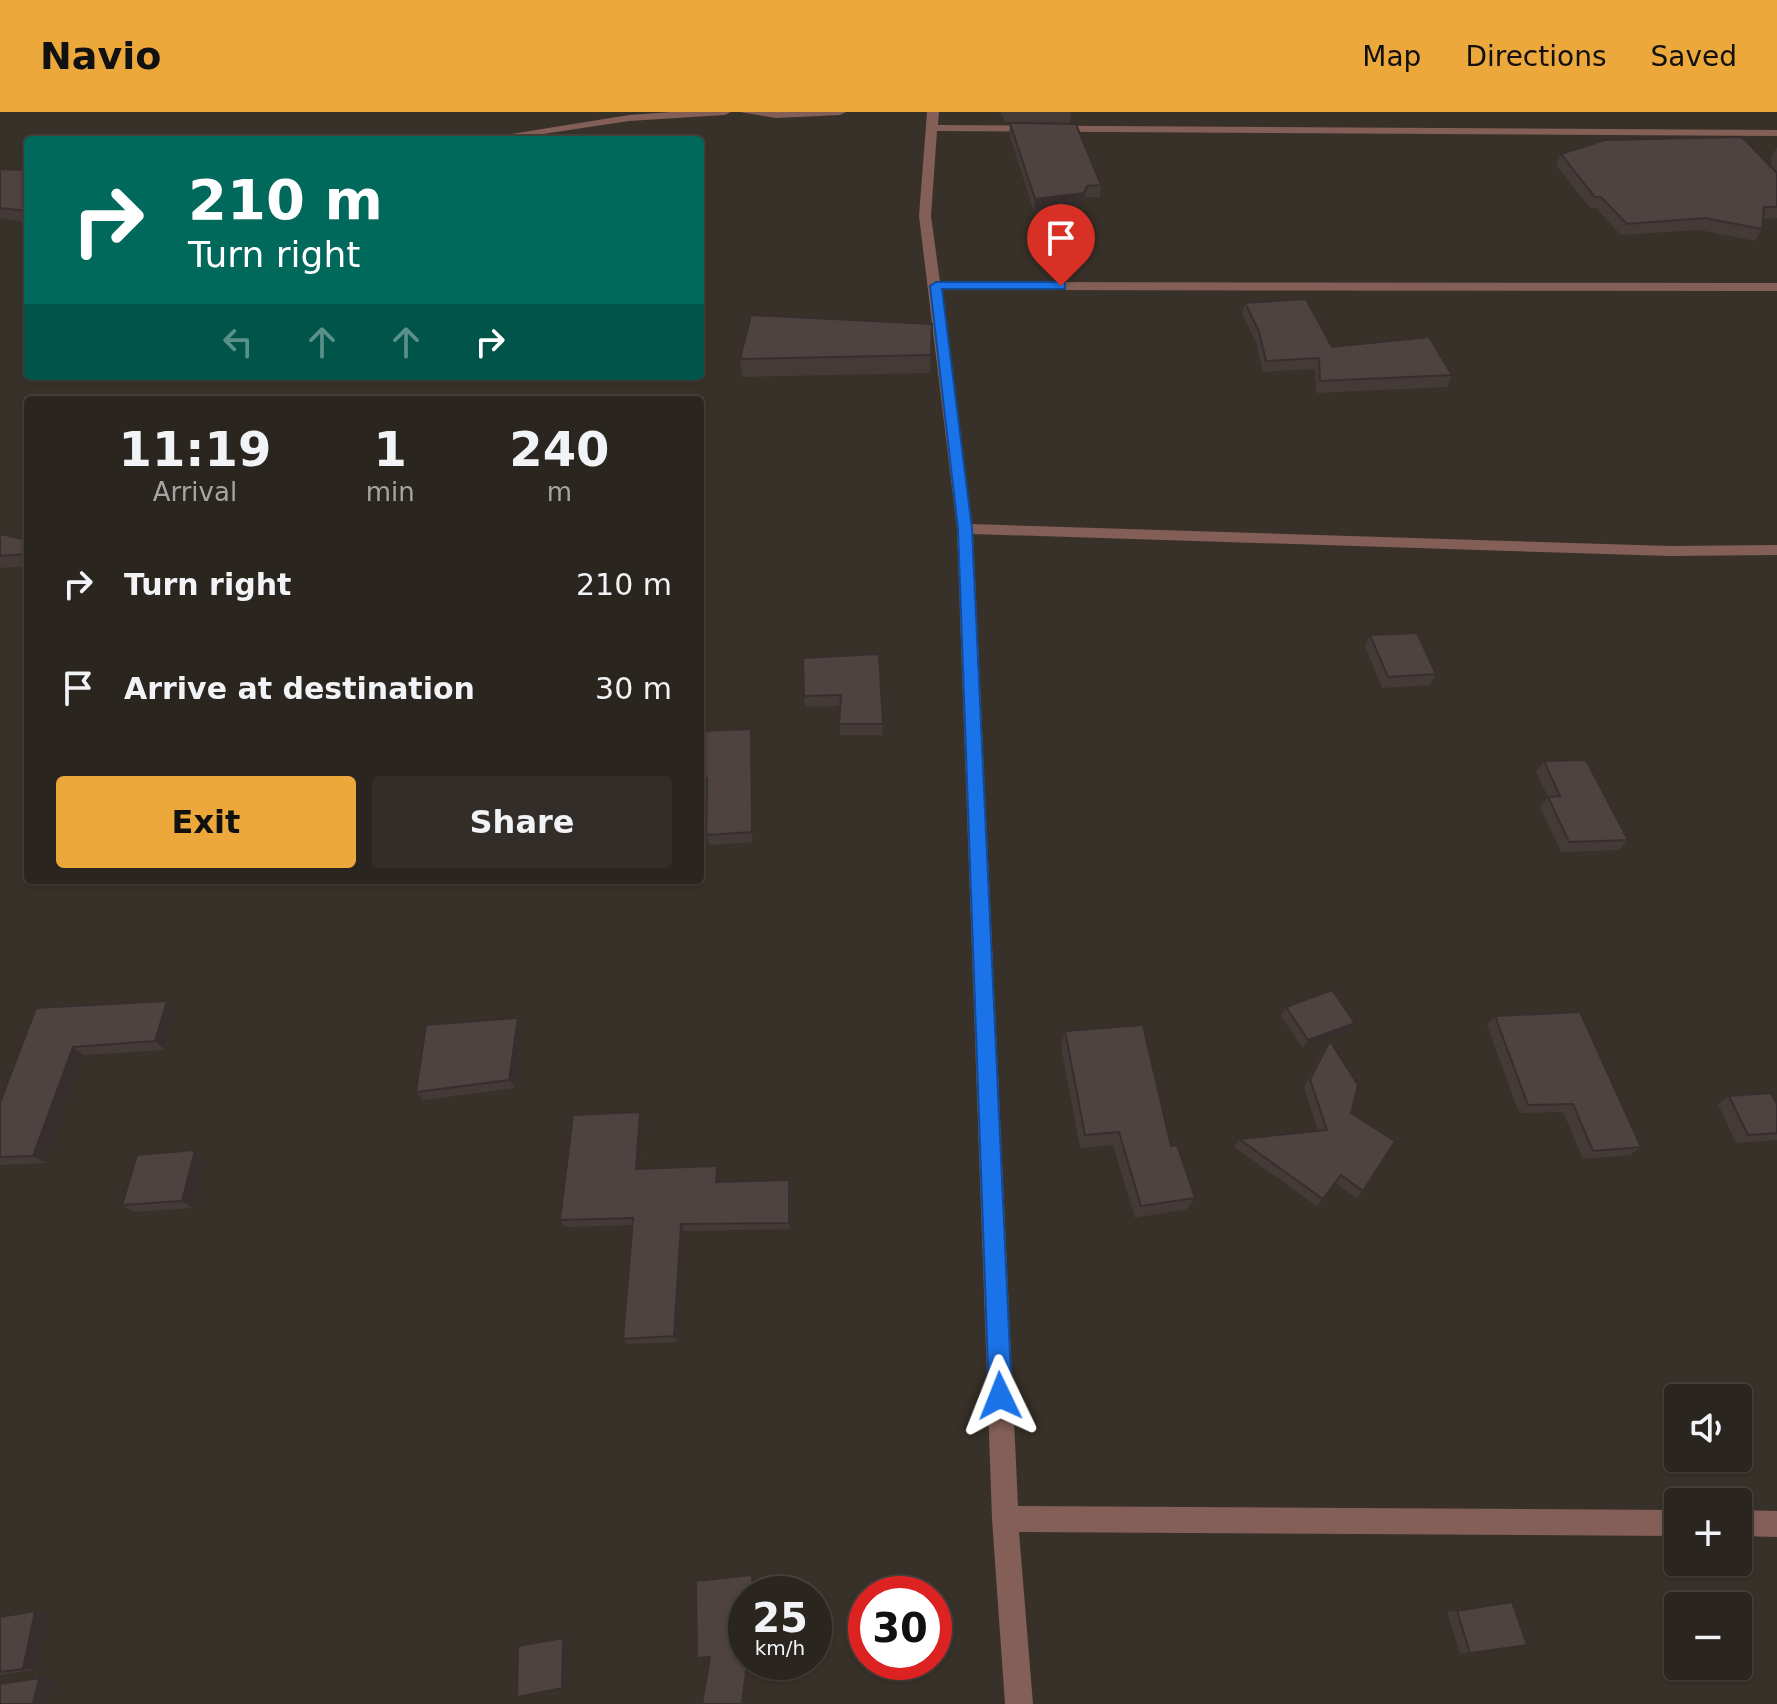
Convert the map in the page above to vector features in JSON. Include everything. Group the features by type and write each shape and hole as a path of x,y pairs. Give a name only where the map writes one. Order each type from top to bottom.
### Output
{"street":[{"path":"507,136 629,118 725,112"},
{"path":"746,112 776,115 840,112"},
{"path":"933,112 925,216 965,529 1005,1519 1019,1704"},
{"path":"933,128 1777,133"},
{"path":"936,286 1777,287"},
{"path":"965,529 1639,550 1777,550"},
{"path":"1005,1519 1664,1523"},
{"path":"1752,1523 1777,1524"}],"building":[{"path":"1010,123 1076,124 1101,185 1087,186 1084,193 1035,199"},
{"path":"1742,137 1777,173 1777,207 1764,207 1762,229 1705,218 1627,224 1601,197 1595,197 1561,154 1605,140"},
{"path":"0,169 24,170 24,211 0,208"},
{"path":"1306,299 1332,347 1429,337 1452,375 1320,381 1319,358 1266,361 1259,331 1245,303"},
{"path":"751,315 932,324 931,355 740,359"},
{"path":"0,534 24,539 24,554 0,556"},
{"path":"1417,633 1436,674 1388,677 1370,635"},
{"path":"879,654 883,724 839,724 841,695 804,696 803,658"},
{"path":"751,729 752,832 706,835 704,731"},
{"path":"1586,760 1628,840 1569,842 1548,797 1560,796 1544,761"},
{"path":"1332,990 1355,1023 1308,1040 1286,1007"},
{"path":"167,1001 155,1041 73,1047 33,1156 0,1157 0,1103 36,1008"},
{"path":"1580,1012 1641,1147 1593,1151 1573,1104 1528,1105 1495,1016"},
{"path":"518,1018 509,1080 416,1092 426,1025"},
{"path":"1143,1025 1171,1146 1177,1145 1195,1198 1141,1206 1119,1132 1085,1135 1065,1031"},
{"path":"1330,1041 1358,1085 1351,1113 1395,1141 1363,1191 1341,1175 1323,1199 1239,1139 1327,1130 1310,1079"},
{"path":"1771,1093 1777,1104 1777,1133 1748,1135 1729,1096"},
{"path":"640,1112 636,1169 717,1166 716,1182 789,1180 789,1223 681,1224 674,1336 623,1339 633,1218 560,1220 573,1115"},
{"path":"195,1150 182,1201 122,1205 137,1155"},
{"path":"728,1578 728,1680 745,1680 742,1704 702,1704 710,1657 697,1658 696,1581"},
{"path":"1512,1602 1527,1645 1470,1653 1457,1611"},
{"path":"35,1611 23,1669 0,1672 0,1617"},
{"path":"563,1638 562,1688 517,1697 518,1646"},
{"path":"39,1678 33,1704 0,1704 0,1684"}],"route":[{"path":"1000,1396 965,529 936,286 1061,286"}]}
